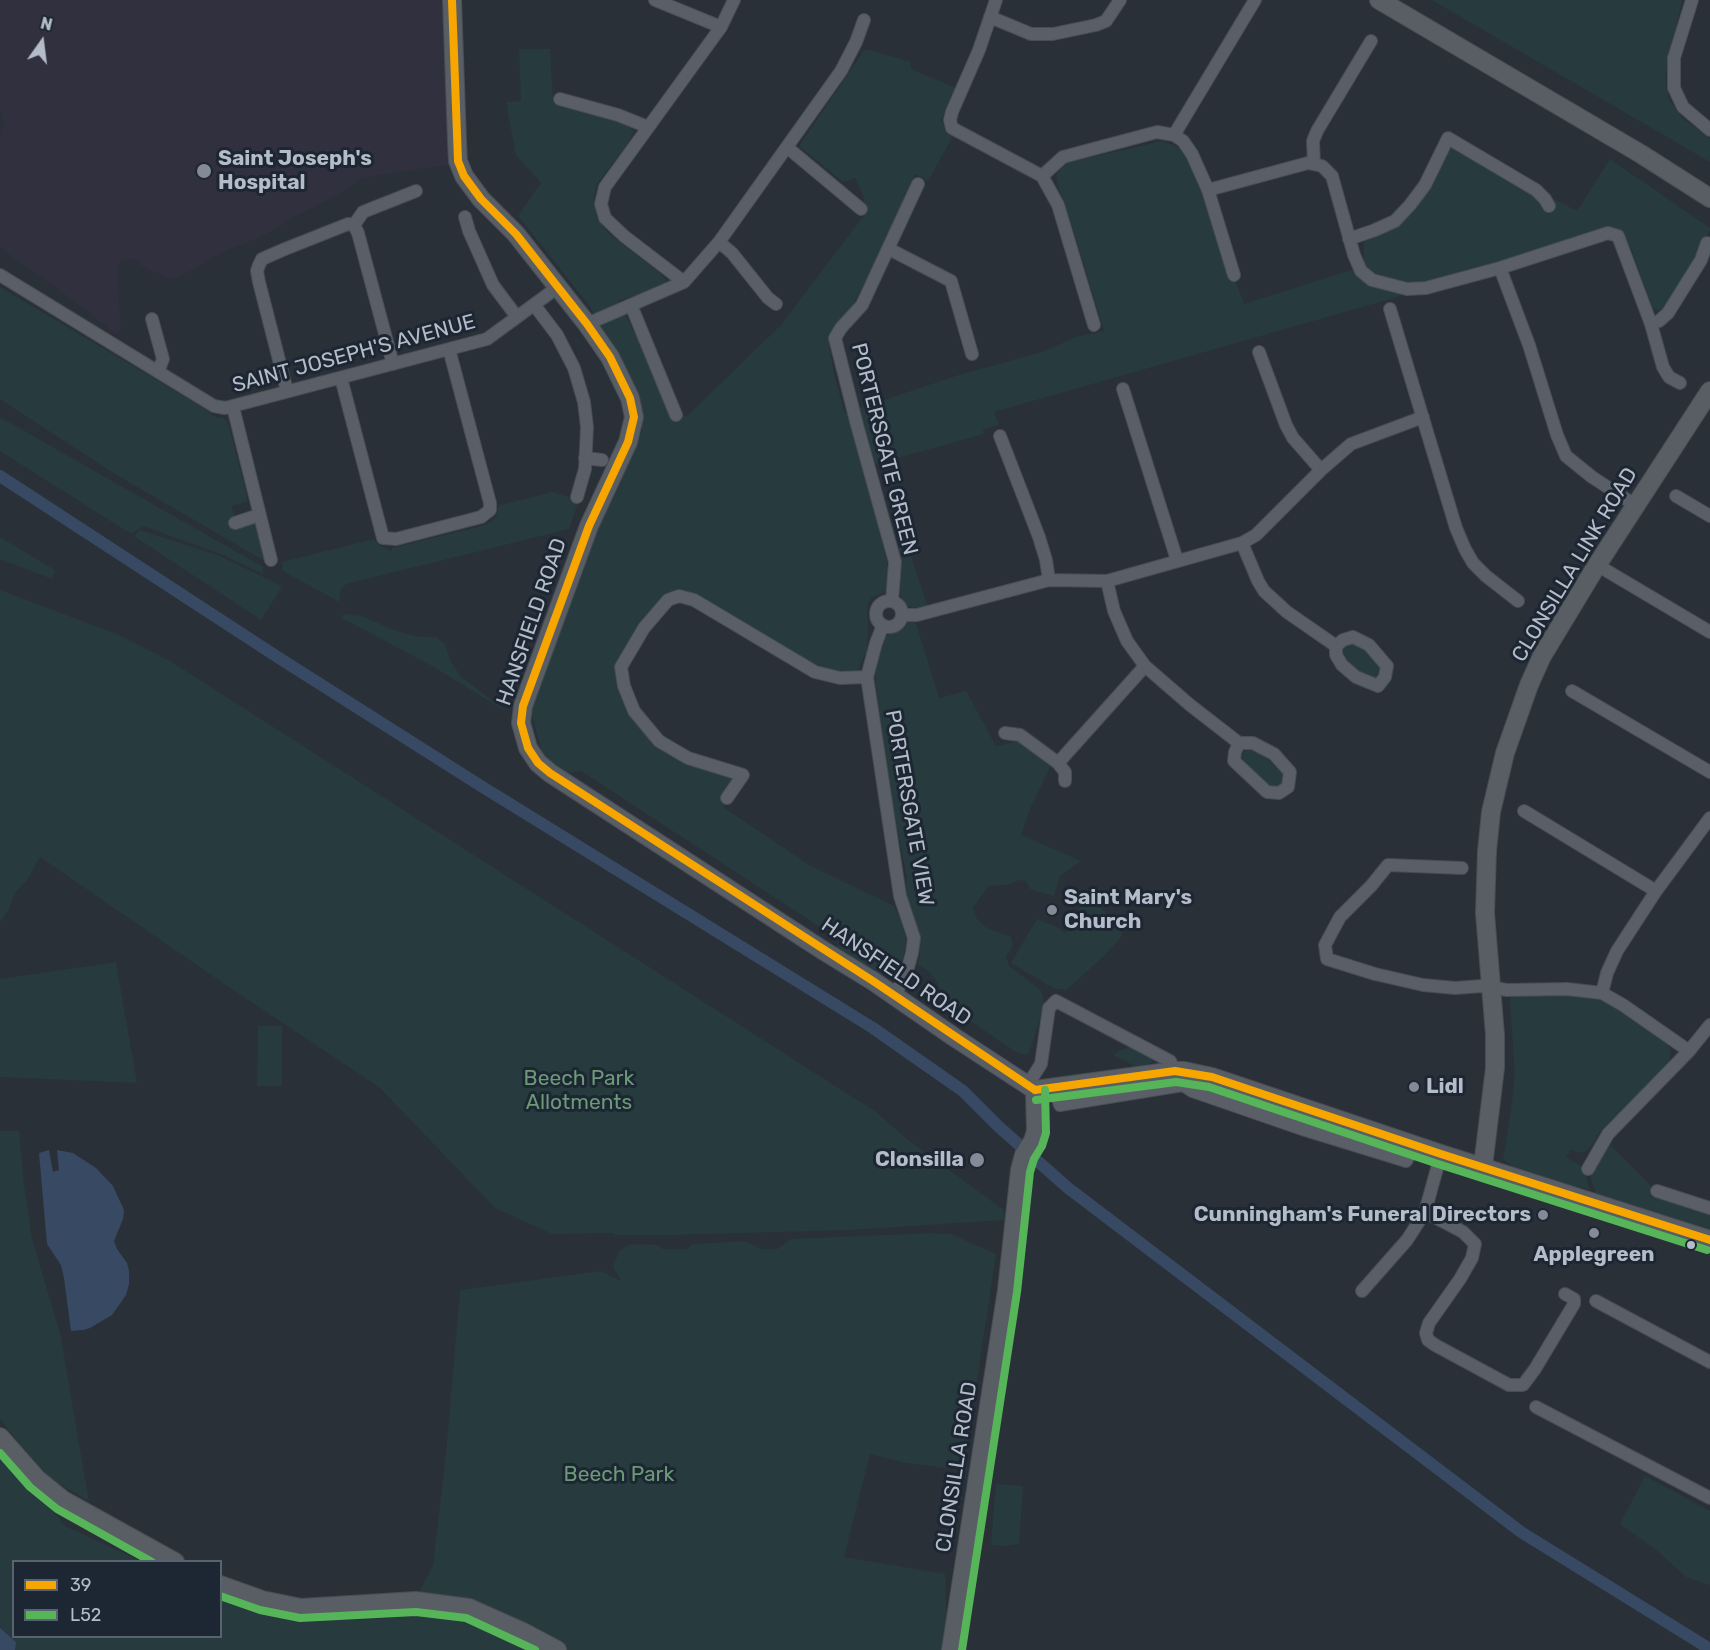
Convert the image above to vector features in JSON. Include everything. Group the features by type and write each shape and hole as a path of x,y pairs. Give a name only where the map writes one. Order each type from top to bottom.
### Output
{"street":[{"name":"HANSFIELD ROAD","path":"452,0 456,141 458,161 464,176 481,199 516,234 587,324 610,357 630,398 634,417 628,442 589,526 523,706 521,723 528,748 537,762 550,773 892,993 1031,1088"},
{"path":"655,0 721,27"},
{"path":"684,282 624,236 605,218 601,204 605,187 721,27 734,0"},
{"path":"996,0 979,50 952,112 950,120 952,128 1042,176 1059,205 1094,325"},
{"path":"990,17 1031,34 1053,34 1106,21 1120,0"},
{"path":"1174,135 1255,0"},
{"path":"1380,0 1641,154 1710,198"},
{"path":"1692,0 1674,58 1674,87 1683,107 1710,130"},
{"path":"587,324 684,282 719,242 841,71 864,20"},
{"path":"1314,164 1312,141 1371,41"},
{"path":"560,99 607,112 648,127"},
{"path":"1042,176 1063,158 1157,132 1174,135 1183,141 1192,154 1208,190 1234,275"},
{"path":"1349,239 1395,221 1410,206 1425,184 1448,138 1536,190 1549,206"},
{"path":"788,148 861,209"},
{"path":"1208,190 1308,163 1327,170 1332,176 1349,239 1361,271 1372,280 1407,289 1426,288 1500,268 1608,233 1618,236 1651,324 1664,367 1669,377 1680,383"},
{"name":"PORTERSGATE GREEN","path":"892,601 895,562 835,338 862,305 918,184"},
{"path":"354,225 363,212 416,191"},
{"path":"465,217 474,229 493,285 517,317"},
{"path":"287,392 257,271 262,260 285,249 348,224 354,225"},
{"path":"354,225 358,232 393,364"},
{"path":"719,242 732,253 768,298 776,304"},
{"path":"1651,324 1659,321 1668,313 1701,260 1707,243"},
{"path":"889,249 951,281 972,354"},
{"path":"1500,268 1529,345 1557,435 1566,456 1592,477 1635,505"},
{"name":"SAINT JOSEPH'S AVENUE","path":"0,275 214,406 225,408 487,339 558,287"},
{"path":"631,305 676,415"},
{"path":"535,306 557,335 574,368 585,411 587,428 585,469 577,497"},
{"path":"1390,309 1456,528 1465,549 1473,563 1486,576 1518,601"},
{"path":"152,319 163,359 158,372"},
{"path":"341,378 383,538 396,539 481,517 489,510 490,503 449,349"},
{"path":"1259,352 1286,425 1293,438 1321,470"},
{"path":"1123,389 1178,560"},
{"name":"CLONSILLA LINK ROAD","path":"1483,1166 1495,1068 1495,1035 1487,952 1485,892 1490,821 1497,782 1516,718 1542,656 1635,505 1709,395"},
{"path":"233,407 271,560"},
{"path":"902,615 917,615 1049,580 1107,581 1242,543 1256,535 1321,470 1351,444 1423,417"},
{"path":"1000,436 1039,537 1049,580"},
{"path":"585,458 602,460"},
{"path":"1676,496 1710,516"},
{"path":"235,523 259,515"},
{"path":"1242,543 1264,591 1287,612 1336,646"},
{"path":"1597,565 1710,632"},
{"path":"1107,581 1114,612 1122,631 1145,666 1239,743 1253,743 1274,754 1290,772 1288,787 1279,793 1267,792 1234,761 1239,743"},
{"path":"728,798 743,775 688,758 659,741 634,711 624,686 621,668 644,628 668,600 679,596 694,600 815,672 840,678 867,677"},
{"path":"892,601 901,608 902,615 894,625 889,627 877,619 876,610 882,603 892,601"},
{"name":"PORTERSGATE VIEW","path":"883,625 867,677 900,896 914,938 907,971 900,986 892,993"},
{"path":"1353,637 1369,645 1387,666 1385,677 1378,686 1356,677 1342,665 1336,655 1336,646 1343,640 1353,637"},
{"path":"1058,762 1145,666"},
{"path":"1572,691 1710,772"},
{"path":"1005,733 1020,735 1058,762 1065,772 1065,781"},
{"path":"1524,811 1656,891"},
{"path":"1602,993 1607,973 1617,951 1656,891 1710,818"},
{"path":"1462,867 1388,865 1371,886 1340,916 1325,945 1327,959 1337,964 1408,982 1443,988 1567,989 1602,993 1689,1051"},
{"path":"1416,1145 1406,1161 1302,1129 1192,1091 1181,1076 1170,1061 1056,1001 1049,1008 1041,1064 1031,1088 1108,1088 1181,1076 1212,1077 1416,1145 1441,1154 1710,1240"},
{"path":"1588,1169 1608,1134 1689,1051 1710,1025"},
{"name":"CLONSILLA ROAD","path":"951,1650 1007,1290 1022,1159 1036,1131 1031,1088"},
{"path":"1302,1129 1308,1109"},
{"path":"1362,1292 1407,1240 1425,1212 1441,1154"},
{"path":"1657,1191 1710,1208"},
{"path":"1425,1212 1463,1232 1475,1244 1472,1258 1460,1279 1429,1323 1426,1333 1428,1340 1435,1346 1509,1385 1523,1385 1574,1304 1574,1299 1565,1294"},
{"path":"1596,1301 1710,1362"},
{"path":"1536,1407 1710,1498"},
{"path":"0,1437 37,1479 63,1500 171,1560"},
{"path":"222,1586 262,1600 301,1608 416,1601 469,1608 557,1650"}],"shaded area":[{"name":"Saint Joseph's Hospital","path":"0,0 444,0 453,164 362,178 335,196 261,237 225,251 174,280 145,268 132,258 120,261 117,271 121,329 116,334 0,248 0,138 4,124 0,108"}],"green space":[{"path":"1432,0 1682,0 1665,77 1669,100 1683,119 1710,138 1710,162"},
{"path":"519,49 550,49 553,102 571,105 621,121 634,131 625,148 596,185 594,199 596,217 609,234 660,273 666,281 662,287 618,301 659,379 686,417 781,325 865,214 863,195 855,178 843,182 799,146 865,49 911,62 910,67 913,70 956,88 941,121 953,136 928,181 915,174 882,251 851,308 842,322 831,332 829,342 834,375 845,413 959,375 1046,351 1075,337 1104,331 1056,175 1066,163 1163,141 1178,147 1191,161 1244,304 1364,266 1364,240 1397,228 1419,204 1448,148 1458,149 1577,211 1610,159 1710,230 1664,310 1653,309 1631,248 1618,232 1604,231 1394,298 994,412 999,425 983,429 984,434 865,467 887,563 888,578 886,592 871,597 867,608 867,650 857,671 833,672 787,651 700,597 665,595 618,682 626,712 665,751 696,767 722,771 735,781 731,795 723,807 809,865 894,906 902,923 906,940 903,959 893,974 881,975 833,947 846,944 581,771 568,773 543,756 531,711 534,692 584,561 642,430 641,414 626,370 589,305 518,216 541,183 516,155 506,102 521,101"},
{"path":"0,287 216,417 224,418 228,423 247,496 247,502 232,506 236,526 254,524 259,528 268,563 110,471 0,399"},
{"path":"0,417 263,567 263,574 223,555 143,526 131,534 0,451"},
{"path":"552,492 579,500 569,529 346,584 341,589 339,602 283,571 282,562 374,539 380,546 392,551 392,548 481,526 491,522 497,516 498,506"},
{"path":"140,530 220,556 282,586 261,620 134,536"},
{"path":"0,537 55,570 52,579 0,559"},
{"path":"901,547 903,555 910,554 928,607 913,608 903,604 900,593 900,567 895,549"},
{"name":"Beech Park Allotments","path":"0,590 119,635 170,661 876,1112 908,1140 1001,1208 1004,1211 1005,1220 851,1230 671,1235 552,1234 495,1208 379,1087 40,857 27,880 14,894 9,909 0,922"},
{"path":"344,614 362,616 394,630 419,637 436,637 445,644 450,660 461,677 510,714 432,666 342,618"},
{"path":"915,620 939,698 966,691 996,746 1015,742 1026,744 1050,767 1030,809 1021,835 1081,861 1060,876 1054,896 1030,889 1026,881 1020,880 1006,885 988,886 973,908 977,919 985,927 1011,937 1013,947 1006,956 1009,966 1042,991 1044,1004 1027,1055 1016,1052 940,1003 938,983 927,970 917,964 920,944 912,910 904,896 907,877 886,773 874,664 878,649 886,636 899,626"},
{"path":"1353,637 1387,666 1378,686 1356,677 1336,646"},
{"path":"1252,747 1269,760 1285,777 1284,788 1275,789 1246,764 1242,758 1243,753 1245,749"},
{"path":"1087,895 1120,926 1122,936 1103,957 1066,990 1055,989 1011,963 1037,919 1065,933"},
{"path":"116,962 137,1083 0,1077 0,979"},
{"path":"1522,993 1584,994 1608,1003 1635,1018 1668,1043 1671,1052 1669,1063 1602,1129 1590,1148 1583,1153 1571,1150 1566,1157 1583,1167 1590,1190 1514,1167 1503,1159 1515,1074 1510,1003 1511,997"},
{"path":"258,1026 282,1026 282,1086 257,1086"},
{"path":"1134,1046 1153,1058 1152,1062 1144,1066 1135,1066 1114,1054"},
{"path":"0,1131 19,1131 32,1239 60,1333 89,1501 54,1481 30,1457 0,1419"},
{"path":"1605,1144 1610,1145 1653,1188 1650,1196 1710,1214 1710,1232 1596,1193 1590,1175"},
{"name":"Beech Park","path":"951,1234 996,1254 966,1453 967,1471 906,1463 870,1454 844,1557 945,1574 947,1628 944,1650 565,1650 417,1596 433,1566 446,1454 460,1290 601,1271 621,1281 613,1267 619,1251 630,1244 657,1245 663,1249 687,1249 693,1244 744,1241 762,1249 777,1249 791,1239"},
{"path":"0,1446 65,1526 139,1560 12,1560 12,1638 222,1638 222,1596 285,1618 351,1620 437,1615 476,1625 530,1650 0,1650"},
{"path":"1645,1476 1710,1511 1710,1585 1686,1577 1654,1548 1620,1524"},
{"path":"996,1484 1023,1486 1019,1544 991,1545"}],"water":[{"path":"49,1150 53,1172 59,1170 57,1150 73,1153 96,1168 113,1186 124,1210 123,1219 114,1241 129,1271 126,1295 112,1315 83,1330 71,1331 61,1265 47,1244 39,1153"},
{"path":"0,1628 16,1642 15,1650 0,1650"}],"waterway":[{"path":"0,476 279,658 481,786 873,1028 963,1091 999,1127 1068,1188 1521,1532 1710,1649"}],"transit line":[{"name":"39","path":"452,0 458,161 464,176 481,199 516,234 587,324 610,357 630,398 634,417 628,442 589,526 523,706 521,723 528,748 538,763 550,773 873,981 1035,1090"},
{"name":"39","path":"1035,1090 1175,1071 1212,1077 1441,1154 1710,1240"},
{"name":"L52","path":"1036,1100 1176,1082 1209,1087 1438,1164 1707,1250"},
{"name":"L52","path":"962,1650 1017,1292 1030,1172 1046,1133 1045,1090"},
{"name":"L52","path":"0,1453 30,1487 57,1509 148,1560"},
{"name":"L52","path":"222,1597 260,1610 300,1618 416,1612 466,1618 535,1650"}],"place":[{"name":"Saint Joseph's Hospital","path":"204,171"},
{"name":"Saint Mary's Church","path":"1052,910"},
{"name":"Lidl","path":"1414,1087"},
{"name":"Clonsilla","path":"977,1160"},
{"name":"Cunningham's Funeral Directors","path":"1543,1215"},
{"name":"Applegreen","path":"1594,1233"}]}
